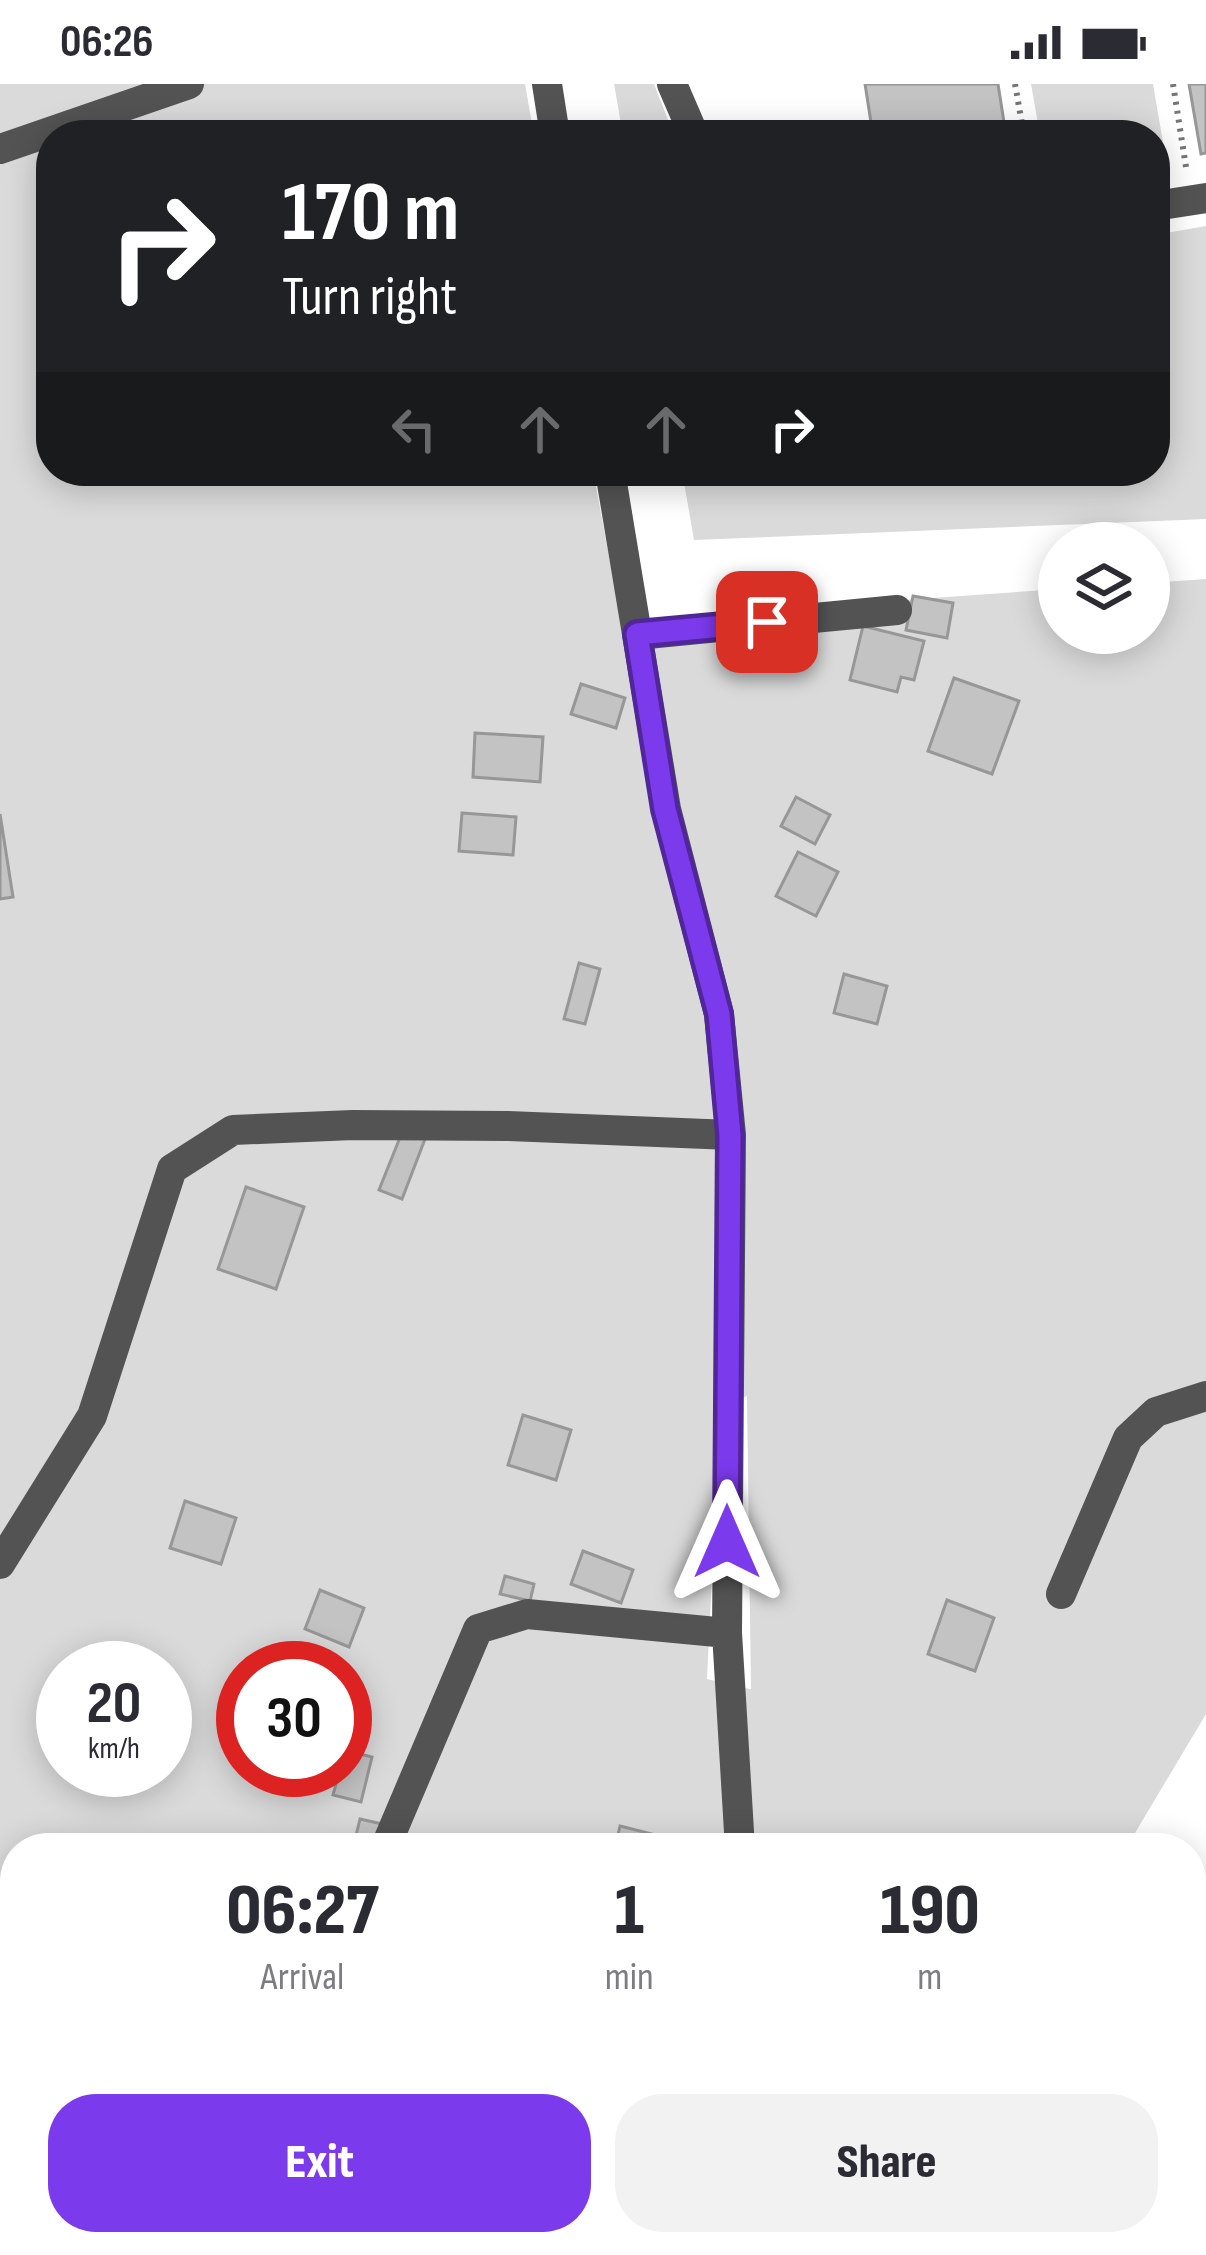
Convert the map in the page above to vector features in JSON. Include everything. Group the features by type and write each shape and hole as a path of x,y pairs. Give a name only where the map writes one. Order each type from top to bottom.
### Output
{"street":[{"path":"90,120 189,84"},
{"path":"547,84 553,120"},
{"path":"672,84 688,120"},
{"path":"0,148 36,138"},
{"path":"612,486 665,809 719,1014 730,1135 727,1633 739,1833"},
{"path":"637,634 897,610"},
{"path":"0,1564 92,1416 172,1169 232,1130 464,1126 730,1135"},
{"path":"1061,1594 1128,1438 1156,1412 1206,1396"},
{"path":"391,1833 478,1629 526,1614 727,1633"}],"path":[{"path":"1016,84 1022,120"},
{"path":"1173,84 1199,199"}],"shaded area":[{"path":"0,84 525,84 531,120 36,120 36,486 596,486 621,620 1038,590 1038,654 1170,654 1170,582 1206,579 1206,1714 1135,1833 0,1833","holes":["747,1396 751,1689 707,1679 720,1409"]},
{"path":"614,84 654,84 668,120 620,120"},
{"path":"1031,84 1153,84 1159,120 1037,120"},
{"path":"1206,226 1206,519 1038,522 1038,526 694,540 685,486 1170,486 1170,232"}],"building":[{"path":"865,84 998,84 1004,120 871,120"},
{"path":"1189,84 1206,84 1206,153 1201,154"},
{"path":"913,596 953,603 947,638 906,630"},
{"path":"863,626 924,641 914,680 901,677 897,692 850,680"},
{"path":"954,678 1019,701 992,774 928,751"},
{"path":"581,684 625,698 616,728 571,714"},
{"path":"475,733 543,737 540,782 473,777"},
{"path":"796,797 830,815 815,844 781,826"},
{"path":"462,813 516,817 513,855 459,851"},
{"path":"0,814 13,897 0,899"},
{"path":"798,852 838,872 816,916 776,896"},
{"path":"579,963 600,969 585,1024 564,1019"},
{"path":"844,974 887,986 877,1024 834,1013"},
{"path":"403,1130 425,1139 402,1199 379,1190"},
{"path":"246,1187 304,1207 276,1289 218,1269"},
{"path":"523,1415 571,1430 556,1480 508,1465"},
{"path":"185,1501 236,1518 221,1564 170,1548"},
{"path":"583,1551 633,1570 621,1603 571,1584"},
{"path":"505,1576 534,1584 530,1601 500,1594"},
{"path":"320,1590 364,1608 351,1641 334,1641 305,1629"},
{"path":"947,1600 994,1618 975,1671 928,1654"},
{"path":"360,1819 382,1824 380,1833 357,1833"},
{"path":"620,1826 648,1833 618,1833"}],"route":[{"path":"727,1542 730,1135 719,1014 665,809 637,634 767,622"}]}
